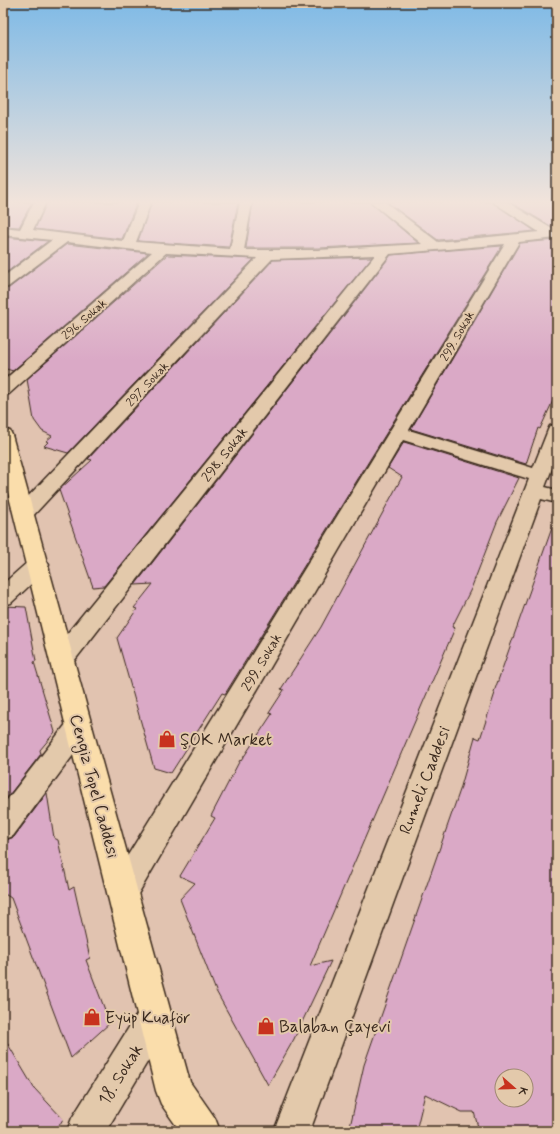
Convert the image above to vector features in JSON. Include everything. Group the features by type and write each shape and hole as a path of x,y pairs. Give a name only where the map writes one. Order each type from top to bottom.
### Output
{"main road":[{"name":"Cengiz Topel Caddesi","path":"5,450 38,565 174,1091 202,1131"}],"street":[{"path":"3,284 42,255"},
{"name":"296. Sokak","path":"3,390 156,255"},
{"name":"297. Sokak","path":"24,513 268,255"},
{"name":"298. Sokak","path":"62,658 382,255"},
{"name":"299. Sokak","path":"123,891 505,255"},
{"name":"Rumeli Caddesi","path":"292,1131 543,488 557,430"},
{"path":"399,433 543,488"},
{"path":"3,597 38,565"},
{"path":"3,827 79,727"},
{"name":"18. Sokak","path":"85,1131 155,1017"}],"building":[{"path":"3,255 30,255 3,275"},
{"path":"53,255 146,255 13,371 3,368 3,289 9,288"},
{"path":"167,255 254,259 68,453 44,446 48,442 46,441 52,436 42,431 34,420 27,379"},
{"path":"391,255 496,255 225,694 222,693 171,773 154,768 117,638 137,609 134,608 153,584 135,585"},
{"path":"513,255 557,255 557,392 540,429 538,428 526,464 411,429"},
{"path":"372,257 104,586 93,587 59,490 92,460 88,459 273,260"},
{"path":"404,442 519,478 497,522 471,589 452,627 455,628 310,966 331,961 294,1039 268,1085 216,991 180,899 195,883 180,876 215,818 211,816 240,760 241,761 272,714 269,713 284,690 281,689 321,627 402,477 388,468"},
{"path":"553,525 557,526 556,1131 479,1131 474,1112 462,1112 425,1094 416,1131 349,1131 364,1065 460,790 475,737 480,739 495,693 494,692"},
{"path":"3,606 26,607 36,661 34,662 55,732 40,750 41,754 3,803"},
{"path":"47,793 54,838 58,840 69,890 74,887 90,958 86,960 110,1023 71,1058 11,898 3,893 3,841 14,837"},
{"path":"3,1036 34,1088 63,1119 56,1131 3,1131"}],"place":[{"name":"ŞOK Market","path":"167,739"},
{"name":"Eyüp Kuaför","path":"92,1017"},
{"name":"Balaban Çayevi","path":"266,1026"}]}
